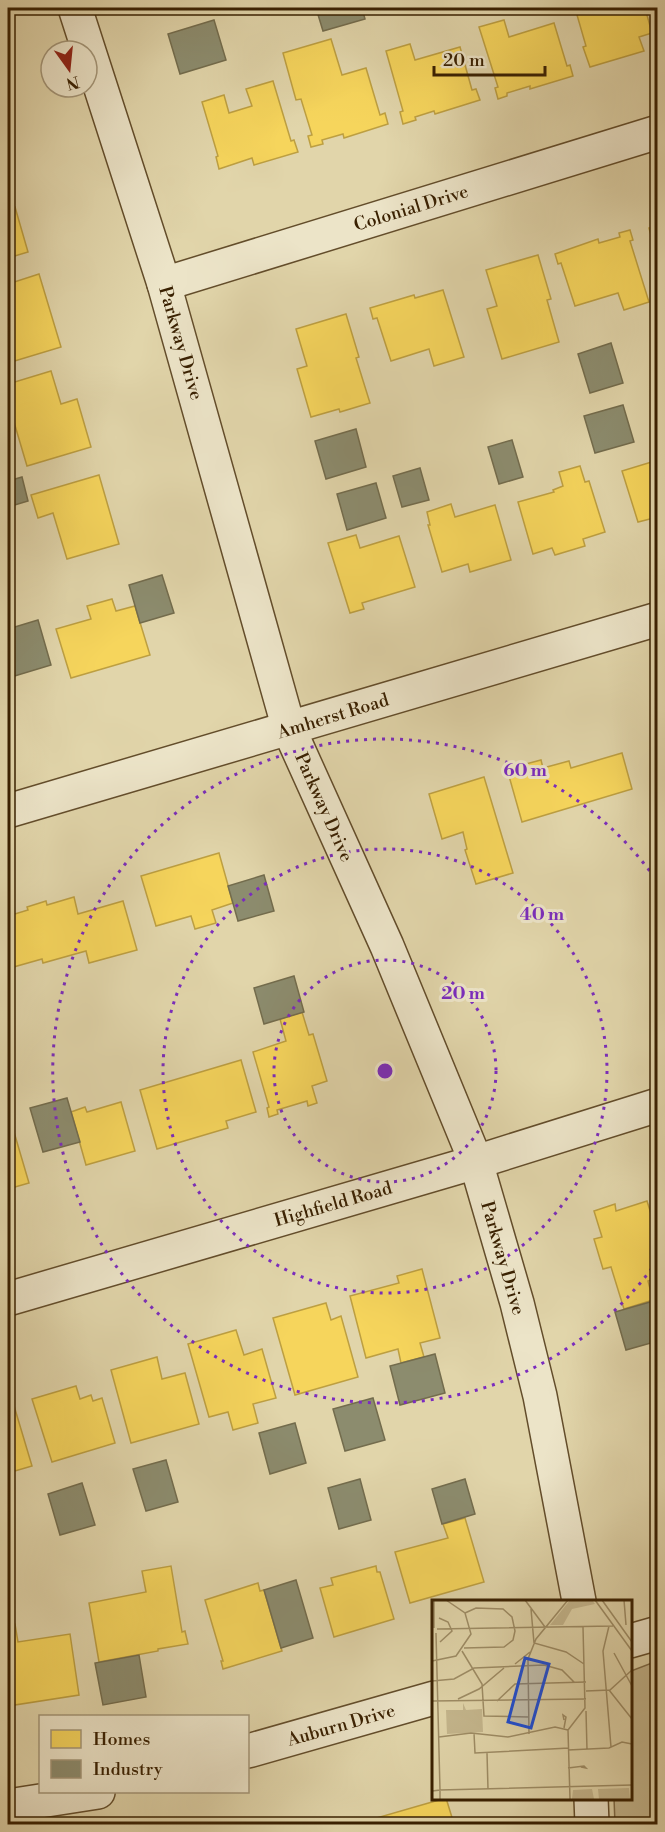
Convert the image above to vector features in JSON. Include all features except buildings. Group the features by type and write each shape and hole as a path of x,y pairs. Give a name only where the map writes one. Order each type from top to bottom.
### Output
{"street":[{"name":"Parkway Drive","path":"75,8 164,284 289,729 387,946 476,1162 517,1303 540,1396 579,1600"},
{"name":"Colonial Drive","path":"164,284 657,132"},
{"name":"Amherst Road","path":"8,812 657,619"},
{"name":"Highfield Road","path":"8,1299 476,1162 657,1105"},
{"path":"632,1640 657,1633"},
{"name":"Auburn Drive","path":"249,1751 432,1699"},
{"path":"8,1806 86,1793"},
{"path":"591,1799 592,1824"}],"shaded area":[{"path":"657,1661 657,1824 615,1824 614,1799 632,1799 632,1671"}]}
